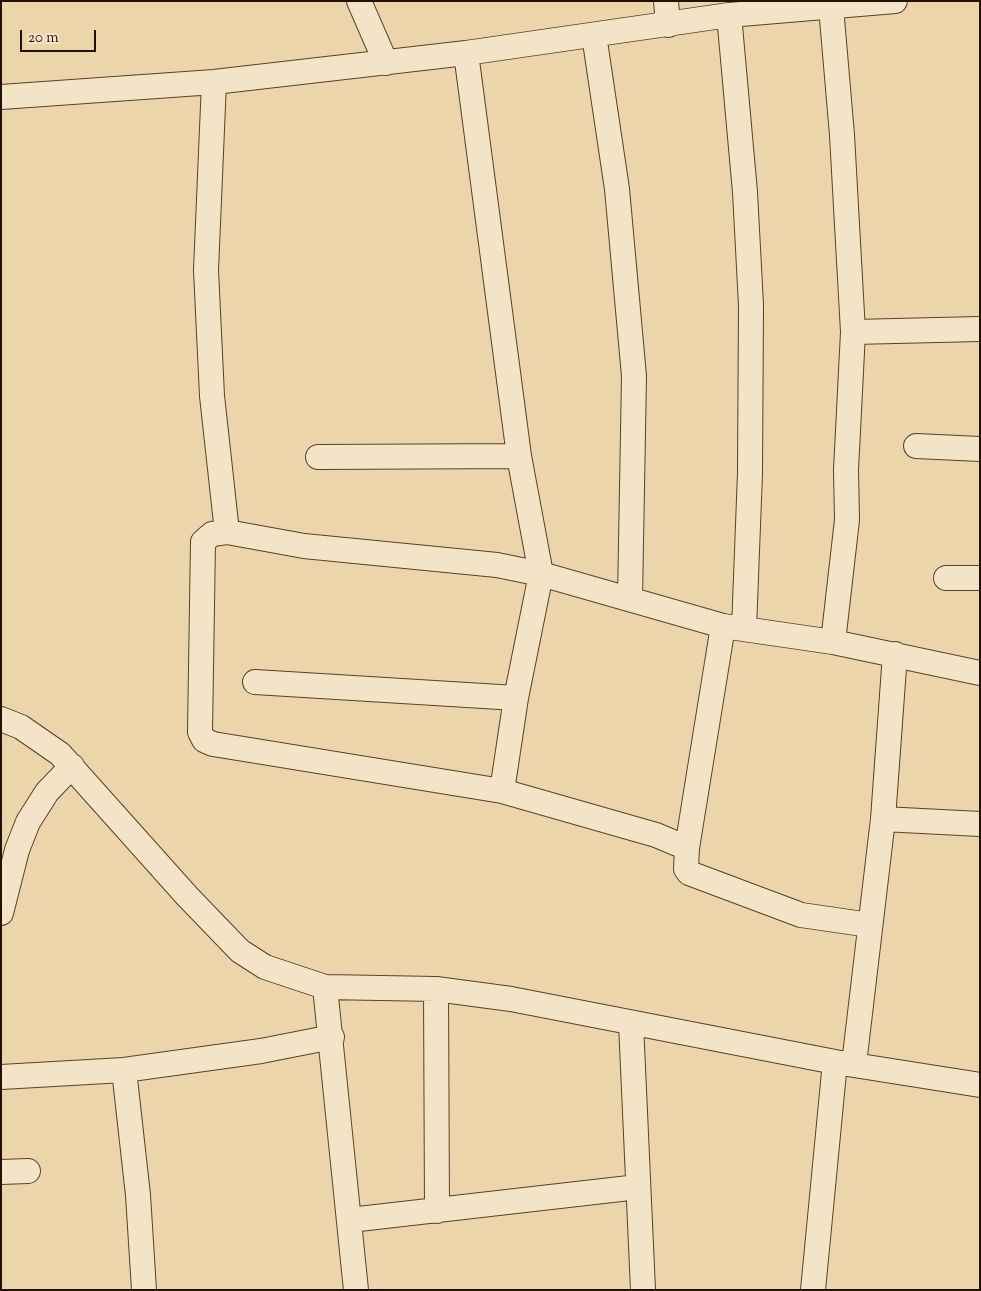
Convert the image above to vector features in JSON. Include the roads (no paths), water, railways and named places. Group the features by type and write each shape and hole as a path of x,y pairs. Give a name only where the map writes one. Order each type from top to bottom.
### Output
{"street":[{"path":"359,1 386,62"},
{"path":"666,1 668,25"},
{"path":"1,98 214,82 466,53 668,25 729,15 760,7 831,7 888,2"},
{"path":"831,7 842,135 853,332 846,470 847,520 832,642"},
{"path":"729,15 745,192 751,305 750,474 733,628 687,848 686,869 689,873 801,915 870,925"},
{"path":"594,35 618,189 634,376 630,599"},
{"path":"466,53 519,456 541,574 516,698 502,791"},
{"path":"214,82 206,270 212,396 227,532"},
{"path":"853,332 980,329"},
{"path":"916,446 980,449"},
{"path":"318,457 519,456"},
{"path":"687,848 638,829 502,791 213,744 204,740 200,732 203,542 212,534 227,532 304,546 498,565 541,574 733,628 832,642 980,672"},
{"path":"946,578 980,578"},
{"path":"813,1290 844,1063 870,925 883,819 895,654"},
{"path":"256,682 516,698"},
{"path":"1,719 21,727 60,754 150,855 240,951 265,967 325,987 436,989 510,999 844,1063 980,1086"},
{"path":"1,913 17,850 28,822 47,792 72,766"},
{"path":"883,819 980,824"},
{"path":"325,987 332,1037 356,1290"},
{"path":"436,989 437,1211"},
{"path":"631,1023 643,1290"},
{"path":"1,1077 124,1070 260,1051 332,1037"},
{"path":"124,1070 138,1195 144,1290"},
{"path":"1,1172 28,1171"},
{"path":"350,1220 638,1186"}]}
